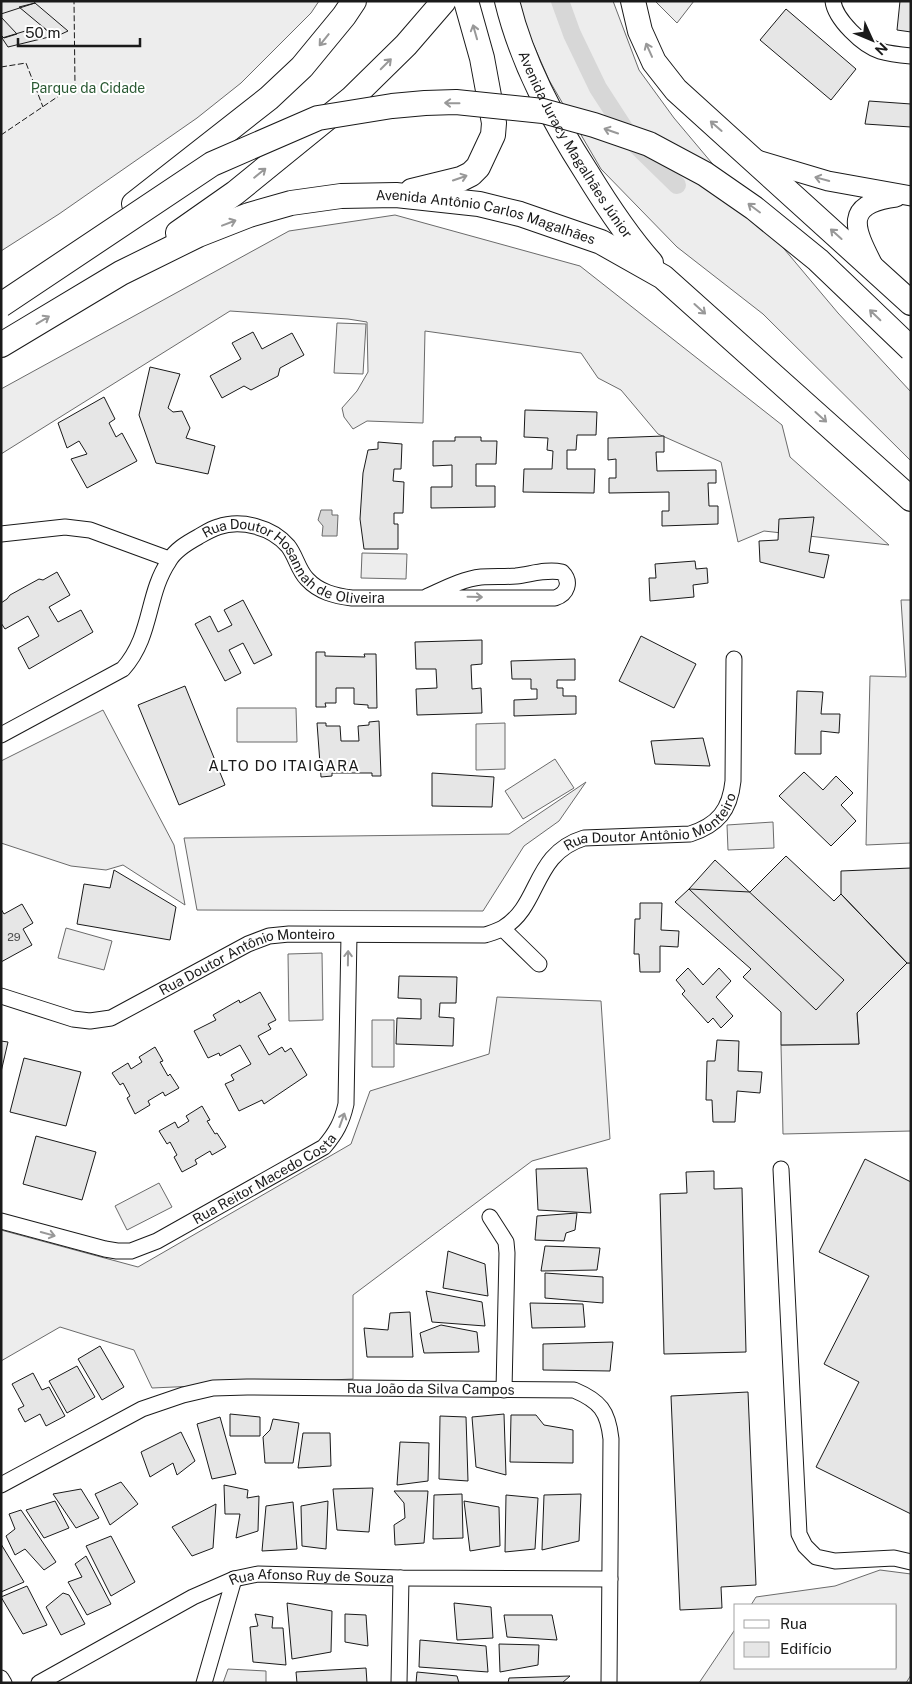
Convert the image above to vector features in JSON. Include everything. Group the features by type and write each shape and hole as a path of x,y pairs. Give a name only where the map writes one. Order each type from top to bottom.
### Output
{"main road":[{"path":"1,292 56,260 139,200 269,98 302,67 354,1"},
{"path":"121,273 234,194 352,98 406,45 444,1"},
{"path":"396,195 461,179 471,174 478,168 493,135 494,123 482,58 466,1"},
{"name":"Avenida Juracy Magalhães Júnior","path":"507,1 526,58 547,105 571,149 618,222 664,277"},
{"path":"633,1 640,31 654,62 676,90 911,303"},
{"path":"1,305 212,164 318,118 392,106 456,102 543,112 594,125 649,144 705,174 754,208 818,260 911,349"},
{"name":"Avenida Antônio Carlos Magalhães","path":"1,345 121,273 198,235 249,215 291,203 341,196 396,195 479,204 520,214 601,242 664,277 911,499"}],"street":[{"path":"833,1 841,19 863,42 878,50 911,56"},
{"path":"752,158 828,181 908,196"},
{"path":"877,272 859,235 857,217 862,209 870,204 883,199 908,196"},
{"name":"Rua Doutor Hosannah de Oliveira","path":"169,559 188,542 216,527 230,523 244,523 268,531 278,537 288,546 306,579 326,593 337,596 352,598 555,598 565,593 568,581 562,572 557,571 480,577 464,581 426,597"},
{"path":"1,534 65,527 90,530 169,559 157,586 138,648 123,669 1,735"},
{"name":"Rua Doutor Antônio Monteiro","path":"1,996 74,1019 90,1021 111,1018 227,955 269,936 289,934 485,935 503,929 513,921 523,907 547,865 557,852 570,842 584,838 690,834 702,830 715,821 725,809 731,797 733,781 734,659"},
{"path":"503,929 539,964"},
{"name":"Rua Reitor Macedo Costa","path":"1,1221 105,1249 131,1251 156,1241 324,1147 336,1133 343,1120 346,1104 349,935"},
{"path":"781,1169 799,1534 805,1546 816,1557 835,1561 894,1558 911,1562"},
{"path":"490,1217 503,1237 507,1253 504,1390"},
{"name":"Rua João da Silva Campos","path":"1,1485 142,1409 183,1395 213,1388 574,1390 589,1396 601,1408 609,1421 611,1439 609,1683"},
{"name":"Rua Afonso Ruy de Souza","path":"39,1683 193,1596 234,1579 258,1574 401,1578 610,1579"},
{"path":"399,1683 401,1578"},
{"path":"204,1683 234,1579"},
{"path":"1,1678 4,1683"}],"shaded area":[{"name":"Parque da Cidade","path":"1,1 319,1 311,13 241,83 197,118 59,214 1,251"},
{"path":"518,1 613,1 639,70 674,118 838,313 911,392 911,461 763,314 677,247 601,169 549,80 524,23"},
{"path":"655,1 694,1 677,23"},
{"path":"395,215 580,266 782,425 790,457 889,545 764,531 738,542 721,462 658,434 621,390 598,378 581,353 425,331 423,423 367,421 353,429 344,417 342,408 357,391 368,372 367,322 348,319 230,311 1,454 1,389 289,231"},
{"path":"337,323 366,324 363,374 334,373"},
{"path":"321,510 332,510 332,515 338,515 337,536 322,536 323,526 318,520"},
{"path":"362,553 407,554 406,579 361,578"},
{"path":"901,600 911,600 911,843 866,845 870,676 906,677"},
{"path":"237,708 296,708 297,742 237,742"},
{"path":"103,710 174,845 185,905 123,865 106,870 71,866 1,843 1,761"},
{"path":"505,723 505,769 476,770 476,724"},
{"path":"555,759 574,788 523,819 505,791"},
{"path":"586,782 559,821 524,846 483,911 197,910 184,838 509,834"},
{"path":"773,822 774,848 728,850 727,825"},
{"path":"66,928 112,941 104,970 58,958"},
{"path":"322,953 323,1020 289,1021 288,954"},
{"path":"907,963 911,963 911,1131 783,1134 781,1045 859,1044 857,1013"},
{"path":"497,997 601,1001 610,1139 532,1161 353,1295 353,1379 152,1388 134,1350 60,1327 1,1361 1,1230 138,1267 351,1144 370,1091 489,1054"},
{"path":"372,1020 394,1020 394,1067 372,1067"},
{"path":"159,1183 172,1207 127,1230 115,1206"},
{"path":"880,1570 911,1574 911,1675 906,1683 699,1683 734,1631 734,1669 897,1669 897,1604 752,1604 756,1597 835,1586"},
{"path":"228,1669 266,1671 266,1683 223,1683"}],"building":[{"path":"1,1 34,1 35,3 1,14"},
{"path":"900,1 911,1 911,32 897,30"},
{"path":"35,3 68,31 55,37 19,7"},
{"path":"786,9 856,69 831,100 760,40"},
{"path":"1,17 17,34 4,38 1,35"},
{"path":"42,26 53,36 8,47 2,38"},
{"path":"869,101 911,104 911,127 865,124"},
{"path":"253,332 262,349 292,333 304,355 280,368 278,376 251,390 244,386 222,398 210,376 241,359 232,343"},
{"path":"150,367 180,374 168,408 173,412 182,411 190,428 186,438 215,446 208,474 156,463 139,415"},
{"path":"104,397 115,419 109,423 116,437 122,433 137,461 87,488 71,459 87,454 79,441 67,448 58,423"},
{"path":"525,410 597,412 596,435 577,435 576,450 567,450 567,469 595,469 594,493 523,492 524,469 552,469 553,451 547,450 548,438 524,437"},
{"path":"664,436 664,452 656,452 657,471 716,470 716,483 708,483 709,506 718,506 718,524 662,526 662,511 669,511 669,492 609,493 609,478 616,478 616,459 608,460 608,438"},
{"path":"455,437 481,437 481,441 497,441 496,464 476,464 476,486 495,486 495,507 431,508 431,487 452,487 452,465 433,466 433,441 455,441"},
{"path":"378,442 402,444 401,469 394,469 393,481 404,482 403,513 394,513 394,524 398,524 398,549 364,549 360,519 363,473 368,450 378,449"},
{"path":"814,517 809,552 829,555 824,578 760,562 759,541 778,540 779,519"},
{"path":"695,561 696,569 707,568 708,583 693,585 694,597 650,601 649,578 656,578 655,564"},
{"path":"57,572 70,595 49,607 58,622 81,610 93,632 29,669 18,648 39,636 28,616 5,629 1,623 1,603 10,595 39,579 43,580"},
{"path":"243,600 272,655 254,664 243,643 229,650 241,673 225,681 195,624 210,616 218,632 232,625 224,610"},
{"path":"641,636 696,664 674,708 619,681"},
{"path":"482,640 482,664 471,665 472,689 481,688 482,713 417,715 416,689 437,688 436,669 416,669 415,642"},
{"path":"316,652 325,652 325,656 365,657 364,654 376,654 377,708 368,708 368,705 354,704 354,688 336,688 336,703 325,703 326,707 316,707"},
{"path":"575,659 575,680 557,680 557,688 563,688 563,696 576,696 576,714 514,716 514,700 537,699 537,689 531,689 531,679 512,679 511,661"},
{"path":"185,686 225,785 179,805 138,705"},
{"path":"797,691 823,692 821,714 840,714 839,733 821,731 821,754 795,754"},
{"path":"379,721 381,776 372,776 372,773 332,773 332,776 321,777 317,723 326,723 326,726 340,726 341,741 359,741 358,726 369,725 369,722"},
{"path":"703,738 710,766 655,764 651,741"},
{"path":"804,772 823,790 836,776 853,793 841,805 856,821 831,846 779,796"},
{"path":"432,773 494,777 492,807 432,806"},
{"path":"786,856 834,901 841,894 907,963 857,1013 859,1044 781,1045 781,1012 743,977 751,969 675,902 689,889 750,892"},
{"path":"715,860 844,980 816,1010 689,889"},
{"path":"911,868 911,963 907,963 841,894 841,871"},
{"path":"114,870 176,907 170,940 77,924 84,884 110,888"},
{"path":"640,903 662,903 661,930 679,931 678,947 660,946 660,972 640,972 639,954 634,954 635,919 640,919"},
{"path":"22,904 33,923 23,929 32,945 1,962 1,909 4,914"},
{"path":"688,968 703,985 719,968 731,981 716,997 733,1016 721,1028 713,1018 708,1023 682,994 685,991 676,980"},
{"path":"399,976 457,977 456,1003 440,1003 439,1017 454,1018 453,1046 396,1044 397,1018 421,1019 421,999 398,998"},
{"path":"260,992 276,1020 268,1024 271,1029 258,1036 269,1055 282,1047 285,1052 291,1048 307,1075 264,1104 262,1100 239,1111 225,1084 234,1080 231,1075 251,1064 240,1045 220,1056 219,1053 208,1058 194,1031 216,1020 213,1015 239,1000 240,1003"},
{"path":"717,1040 739,1041 738,1071 762,1072 760,1093 737,1091 735,1122 713,1122 712,1100 706,1100 707,1061 715,1061"},
{"path":"1,1041 8,1042 1,1072"},
{"path":"155,1047 163,1061 160,1062 168,1076 170,1074 179,1088 165,1096 163,1092 148,1101 150,1105 135,1114 127,1098 130,1096 123,1083 120,1085 112,1073 128,1063 131,1069 142,1062 139,1057"},
{"path":"24,1058 81,1072 66,1126 10,1112"},
{"path":"202,1106 210,1120 207,1121 226,1147 212,1155 210,1151 195,1160 197,1164 182,1172 174,1157 177,1155 170,1142 167,1144 159,1131 175,1122 178,1128 189,1121 186,1116"},
{"path":"36,1136 96,1152 82,1200 23,1184"},
{"path":"865,1159 911,1182 911,1514 816,1467 859,1382 824,1364 869,1276 819,1252"},
{"path":"587,1168 591,1213 538,1210 536,1169"},
{"path":"714,1171 714,1189 742,1188 746,1352 664,1354 660,1194 687,1193 686,1172"},
{"path":"577,1213 575,1230 566,1233 564,1241 535,1240 537,1216"},
{"path":"545,1246 600,1248 597,1270 541,1271"},
{"path":"448,1251 485,1264 488,1296 443,1288"},
{"path":"545,1273 603,1277 603,1303 545,1298"},
{"path":"426,1291 482,1302 485,1326 432,1322"},
{"path":"530,1303 583,1304 585,1327 532,1328"},
{"path":"410,1312 413,1357 367,1357 364,1328 388,1330 390,1313"},
{"path":"441,1325 477,1332 479,1352 424,1353 420,1333"},
{"path":"613,1342 610,1371 543,1370 543,1344"},
{"path":"100,1346 124,1387 102,1400 78,1359"},
{"path":"77,1366 95,1397 67,1413 49,1381"},
{"path":"33,1373 42,1390 49,1387 65,1416 46,1426 40,1414 25,1422 18,1409 24,1406 12,1384"},
{"path":"748,1392 756,1585 721,1587 722,1608 680,1610 671,1396"},
{"path":"230,1414 260,1417 260,1436 230,1436"},
{"path":"504,1414 506,1475 476,1467 472,1417"},
{"path":"511,1415 536,1415 544,1425 573,1430 573,1463 510,1462"},
{"path":"440,1416 466,1417 468,1481 439,1479"},
{"path":"220,1417 236,1474 212,1479 197,1424"},
{"path":"273,1419 299,1423 293,1463 265,1463 263,1437 270,1430"},
{"path":"181,1432 195,1461 177,1475 173,1463 150,1477 141,1452"},
{"path":"303,1433 330,1433 331,1466 298,1468"},
{"path":"400,1442 429,1443 428,1481 397,1485"},
{"path":"121,1482 138,1504 110,1525 95,1494"},
{"path":"224,1485 248,1490 247,1498 259,1496 258,1531 236,1538 240,1514 225,1514"},
{"path":"373,1488 369,1532 337,1530 333,1489"},
{"path":"81,1489 99,1518 76,1528 53,1494"},
{"path":"394,1491 428,1491 424,1543 395,1545 394,1525 405,1518 404,1503"},
{"path":"462,1494 463,1538 433,1539 434,1495"},
{"path":"581,1494 579,1541 542,1550 544,1495"},
{"path":"506,1495 538,1498 535,1549 505,1552"},
{"path":"55,1501 69,1528 44,1538 26,1510"},
{"path":"328,1501 326,1549 302,1546 301,1506"},
{"path":"464,1501 499,1507 500,1546 470,1551"},
{"path":"293,1502 297,1549 262,1551 266,1506"},
{"path":"216,1504 213,1548 192,1556 172,1527"},
{"path":"21,1510 56,1562 44,1570 25,1549 15,1555 6,1536 15,1529 9,1514"},
{"path":"111,1536 135,1582 111,1596 86,1546"},
{"path":"1,1544 24,1582 1,1592"},
{"path":"86,1556 111,1604 87,1615 68,1582 82,1577 75,1564"},
{"path":"27,1586 47,1625 23,1634 1,1597"},
{"path":"63,1593 69,1595 85,1624 61,1635 46,1607"},
{"path":"287,1603 332,1611 331,1652 292,1659"},
{"path":"454,1603 491,1607 493,1638 457,1640"},
{"path":"255,1614 273,1617 272,1628 283,1628 286,1665 253,1662 250,1627 258,1626"},
{"path":"345,1614 366,1615 368,1646 345,1642"},
{"path":"504,1615 552,1615 557,1640 507,1637"},
{"path":"420,1640 486,1646 488,1672 419,1667"},
{"path":"499,1644 539,1645 538,1665 500,1672"},
{"path":"366,1668 367,1683 297,1683 296,1672"},
{"path":"417,1672 457,1676 459,1683 416,1683"},
{"path":"570,1676 562,1683 508,1683 509,1678"}],"waterway":[{"path":"560,1 572,34 598,88 633,142 677,185"}],"fence":[{"path":"1,135 75,85 74,1"},
{"path":"1,67 26,63 43,107"}],"district":[{"name":"ALTO DO ITAIGARA","path":"284,765"}]}
